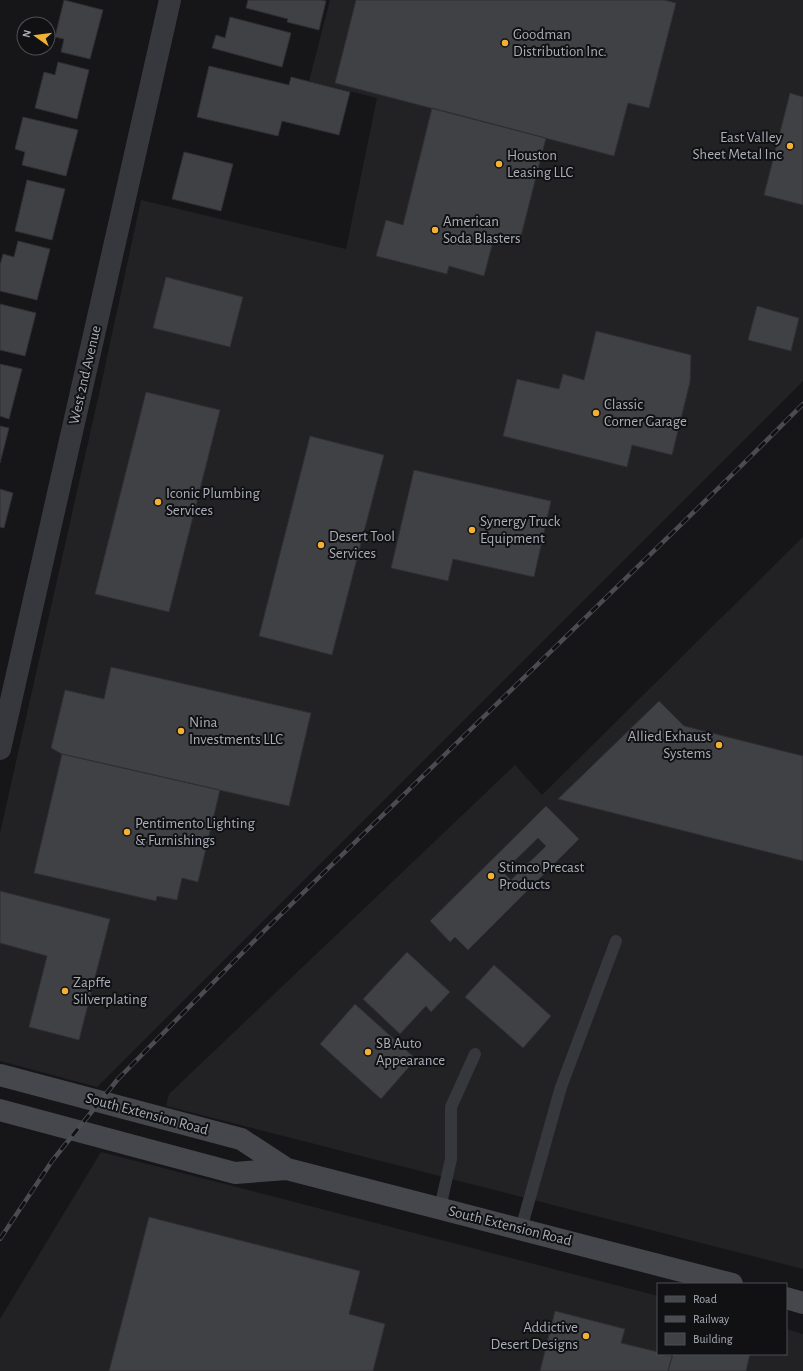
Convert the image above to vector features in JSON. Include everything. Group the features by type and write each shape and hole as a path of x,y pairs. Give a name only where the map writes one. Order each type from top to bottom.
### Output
{"street":[{"name":"West 2nd Avenue","path":"0,749 170,0"},
{"name":"South Extension Road","path":"0,1076 241,1139 287,1169"},
{"name":"South Extension Road","path":"0,1110 235,1173 287,1169 728,1283"},
{"path":"787,1298 803,1303"}],"lane":[{"path":"520,1229 561,1087 616,941"},
{"path":"440,1208 451,1159 450,1107 475,1054"}],"shaded area":[{"path":"330,0 803,0 803,381 97,1087 0,1061 0,833 141,200 346,249 377,98 309,81"},
{"path":"803,537 803,1269 166,1106 169,1094 515,765 542,795"},
{"path":"101,1152 657,1296 657,1355 787,1355 787,1329 803,1334 803,1371 0,1371 0,1319"}],"building":[{"path":"64,0 103,10 90,59 61,52 64,39 56,37"},
{"path":"248,0 326,1 319,30 287,22 288,19 246,8"},
{"name":"Goodman Distribution Inc.","path":"356,0 664,0 676,3 649,108 628,103 614,156 335,83"},
{"path":"230,17 291,33 282,67 212,48 216,35 225,38"},
{"path":"58,62 89,70 77,119 35,108 44,72 55,75"},
{"path":"209,66 289,85 291,77 350,92 339,135 282,121 278,136 197,117"},
{"name":"East Valley Sheet Metal Inc","path":"790,93 803,97 803,205 764,195"},
{"path":"432,108 546,138 520,240 495,234 484,276 449,266 447,274 376,256 386,220 403,225"},
{"path":"23,117 78,130 66,176 22,165 25,152 15,149"},
{"path":"184,152 233,164 221,211 172,199"},
{"path":"27,180 65,189 52,240 15,231"},
{"path":"18,241 50,249 37,300 0,291 0,265 3,254 14,257"},
{"path":"166,277 243,297 230,347 153,328"},
{"path":"0,304 36,313 25,356 0,350"},
{"path":"757,306 799,318 791,351 748,340"},
{"name":"Classic Corner Garage","path":"596,331 691,355 690,382 672,455 632,445 627,467 503,436 517,379 559,389 563,374 584,380"},
{"path":"0,364 22,369 9,419 0,416"},
{"name":"Iconic Plumbing Services","path":"146,392 220,410 169,612 95,594"},
{"path":"0,426 9,428 0,463"},
{"name":"Desert Tool Services","path":"310,436 384,455 332,655 259,636"},
{"name":"Synergy Truck Equipment","path":"414,470 551,501 534,577 453,559 448,581 391,568"},
{"path":"0,489 13,493 4,528 0,527"},
{"name":"Nina Investments LLC","path":"111,667 311,713 289,806 62,754 51,748 65,690 104,699"},
{"path":"659,701 684,726 803,756 803,861 558,799"},
{"name":"Pentimento Lighting & Furnishings","path":"62,754 220,790 198,882 182,878 177,900 157,896 156,901 34,873"},
{"name":"Stimco Precast Products","path":"546,806 579,839 468,950 455,937 450,942 430,921","holes":["538,838 546,846 511,880 503,872"]},
{"name":"Zapffe Silverplating","path":"0,891 110,919 79,1040 29,1027 47,956 0,943"},
{"path":"407,952 450,992 431,1012 426,1006 400,1034 363,999"},
{"path":"494,965 551,1016 523,1048 465,997"},
{"name":"SB Auto Appearance","path":"355,1004 416,1059 381,1099 320,1044"},
{"path":"149,1217 360,1271 349,1314 385,1324 373,1371 109,1371"},
{"name":"Addictive Desert Designs","path":"555,1311 625,1329 621,1343 657,1352 657,1355 672,1356 668,1371 540,1371"},
{"path":"673,1355 750,1355 746,1371 668,1371"}],"railway":[{"path":"0,1239 52,1161 118,1079 266,929 803,404"}],"place":[{"name":"Goodman Distribution Inc.","path":"505,43"},
{"name":"East Valley Sheet Metal Inc","path":"790,146"},
{"name":"Houston Leasing LLC","path":"499,164"},
{"name":"American Soda Blasters","path":"435,230"},
{"name":"Classic Corner Garage","path":"596,413"},
{"name":"Iconic Plumbing Services","path":"158,502"},
{"name":"Synergy Truck Equipment","path":"472,530"},
{"name":"Desert Tool Services","path":"321,545"},
{"name":"Nina Investments LLC","path":"181,731"},
{"name":"Allied Exhaust Systems","path":"719,745"},
{"name":"Pentimento Lighting & Furnishings","path":"127,832"},
{"name":"Stimco Precast Products","path":"491,876"},
{"name":"Zapffe Silverplating","path":"65,991"},
{"name":"SB Auto Appearance","path":"368,1052"},
{"name":"Addictive Desert Designs","path":"586,1336"}]}
